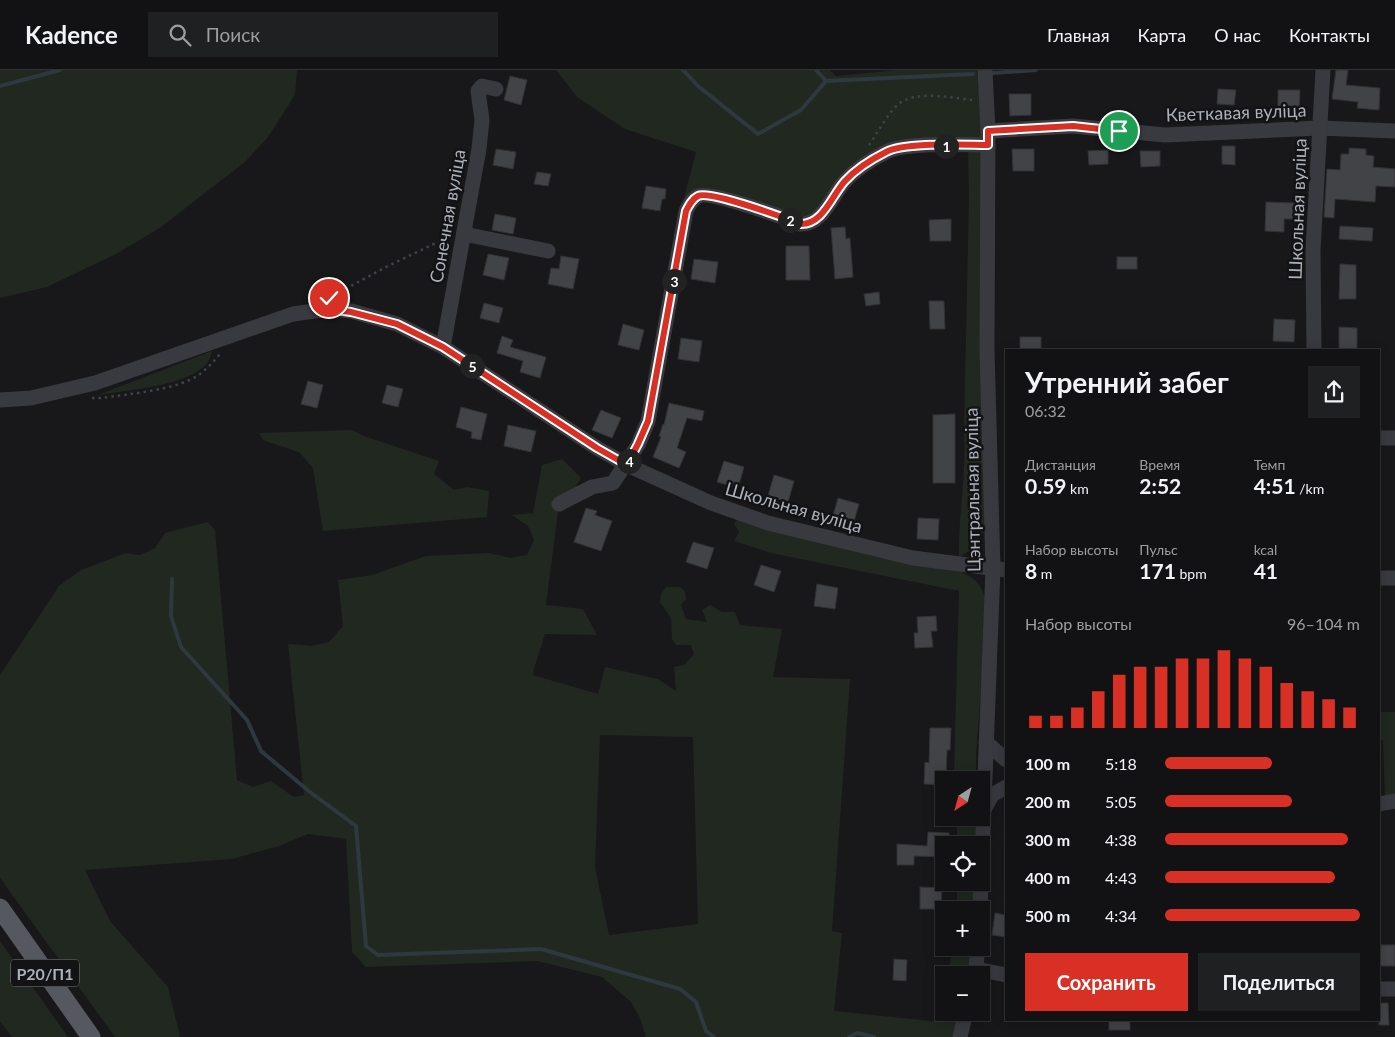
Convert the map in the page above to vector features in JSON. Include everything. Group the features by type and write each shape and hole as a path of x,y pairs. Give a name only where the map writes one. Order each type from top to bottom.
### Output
{"main road":[{"name":"Р20/П1","path":"0,908 91,1037"}],"street":[{"name":"Цэнтральная вуліца","path":"986,70 988,138 987,350 999,569 986,771"},
{"name":"Школьная вуліца","path":"1314,349 1313,250 1323,70"},
{"name":"Сонечная вуліца","path":"443,347 479,149 482,120 478,91 482,86 496,88"},
{"name":"Кветкавая вуліца","path":"627,465 648,421 686,211 691,202 699,195 710,195 800,224 813,222 845,181 857,171 887,151 906,146 988,138 1073,126 1165,135 1319,128 1395,131"},
{"path":"464,234 548,251"},
{"name":"Школьная вуліца","path":"0,400 31,398 95,383 293,314 329,309 351,312 397,324 443,347 597,448 627,465 711,503 768,523 913,558 999,569"},
{"path":"1380,438 1395,438"},
{"path":"559,504 592,487 614,483 627,465"},
{"path":"1380,578 1395,578"},
{"path":"986,742 1005,759"},
{"path":"990,799 992,795 1005,788"},
{"path":"1380,804 1395,802"},
{"name":"Цэнтральная вуліца","path":"980,901 984,826"},
{"path":"990,973 1005,974"},
{"path":"1380,989 1395,989"},
{"path":"960,1037 964,1021"}],"path":[{"path":"866,150 901,102 917,97 936,96 987,102"},
{"path":"329,309 329,298 388,266 444,239 453,231 464,234"},
{"path":"83,398 101,398 155,389 181,382 199,374 213,362 236,335"}],"shaded area":[{"path":"0,70 297,70 295,95 268,137 245,162 161,227 116,254 47,287 0,298"},
{"path":"556,70 830,70 836,76 898,70 977,70 983,126 982,138 886,148 818,212 798,219 709,190 683,202 696,152 625,129 577,97"},
{"path":"981,151 985,527 975,545 959,557 965,446 968,152"},
{"path":"212,351 208,362 200,370 188,377 157,386 98,395"},
{"path":"352,430 364,436 439,461 434,474 454,490 467,487 489,491 487,517 323,531 313,468 299,452 263,440 259,433"},
{"path":"562,459 581,478 574,489 552,499 558,512 546,605 583,609 597,635 545,634 533,675 598,694 605,667 658,679 676,691 674,667 684,665 694,654 691,645 676,645 672,639 671,618 660,602 661,594 666,587 680,587 685,591 686,599 681,605 686,619 707,622 702,610 710,605 722,612 735,612 740,625 782,629 773,677 850,679 832,931 842,933 834,1011 940,1022 957,1021 953,1037 646,1037 640,1018 631,1002 602,977 538,961 366,967 352,952 346,839 308,834 279,846 232,859 85,870 110,921 168,987 180,1037 115,1037 0,878 0,675 59,586 81,570 126,553 140,555 155,548 165,533 208,522 215,530 237,780 253,787 271,781 294,797 304,795 288,644 312,646 329,642 343,626 338,580 372,575 426,556 489,553 511,558 527,555 534,540 528,526 512,515 533,513 542,465","holes":["600,735 693,737 698,924 609,935 595,867"]},
{"path":"738,519 889,559 954,570 967,575 977,582 983,591 987,613 976,771 954,771 959,591 771,553 734,541 739,532 734,524"},
{"path":"1380,712 1395,712 1395,797 1385,799 1383,740 1380,740"},
{"path":"957,826 976,826 975,836 957,836"},
{"path":"957,891 974,891 973,901 957,901"},
{"path":"0,941 68,1037 12,1037 0,1021"},
{"path":"951,956 969,956 969,966 949,966"}],"building":[{"path":"1336,70 1348,70 1346,85 1380,88 1379,110 1357,108 1358,102 1332,99"},
{"path":"510,76 527,80 521,105 504,100"},
{"path":"1218,89 1236,90 1234,105 1217,104"},
{"path":"1278,90 1300,90 1299,112 1278,111"},
{"path":"1009,94 1031,94 1031,115 1010,116"},
{"path":"1222,146 1235,146 1235,165 1222,164"},
{"path":"1349,148 1366,149 1366,155 1374,156 1373,167 1395,169 1395,187 1376,186 1375,202 1335,199 1334,218 1324,217 1327,169 1340,170 1341,154 1349,154"},
{"path":"496,149 516,152 513,169 493,165"},
{"path":"1012,149 1034,149 1034,171 1013,171"},
{"path":"1108,150 1108,164 1089,165 1088,151"},
{"path":"1140,151 1160,151 1160,166 1141,167"},
{"path":"537,172 551,174 548,186 534,184"},
{"path":"646,186 666,189 665,199 662,199 660,211 642,208"},
{"path":"1266,202 1297,203 1296,219 1284,219 1284,232 1265,231"},
{"path":"495,214 516,218 513,234 492,230"},
{"path":"951,219 951,241 930,241 929,220"},
{"path":"1340,226 1373,228 1372,241 1339,239"},
{"path":"845,227 846,239 850,238 853,277 835,279 831,228"},
{"path":"786,246 809,246 810,280 786,280"},
{"path":"488,254 509,258 504,280 483,275"},
{"path":"561,256 579,259 573,289 548,284 551,268 559,269"},
{"path":"1117,257 1137,257 1137,269 1117,269"},
{"path":"694,259 718,262 715,283 691,279"},
{"path":"1340,264 1356,265 1356,299 1339,299"},
{"path":"879,292 880,304 866,306 864,294"},
{"path":"929,301 944,301 945,329 930,329"},
{"path":"484,303 503,308 499,323 480,318"},
{"path":"1274,319 1295,320 1294,342 1273,341"},
{"path":"623,324 644,330 639,350 618,345"},
{"path":"1339,327 1357,328 1357,349 1339,349"},
{"path":"502,336 513,340 510,347 546,357 540,378 520,372 523,361 497,353"},
{"path":"1020,337 1041,337 1041,349 1020,349"},
{"path":"681,338 702,341 699,362 678,359"},
{"path":"308,381 323,385 317,408 301,404"},
{"path":"387,385 403,389 398,407 382,403"},
{"path":"669,403 704,411 702,421 687,418 677,448 686,452 679,468 653,457 661,437 659,436 664,425"},
{"path":"461,407 487,414 481,440 471,438 472,432 456,427"},
{"path":"601,410 621,418 612,438 592,430"},
{"path":"955,414 955,483 933,483 933,415"},
{"path":"508,425 536,431 531,452 504,446"},
{"path":"724,461 744,467 738,488 717,482"},
{"path":"774,475 794,481 788,502 768,496"},
{"path":"838,498 859,504 853,525 832,519"},
{"path":"586,508 597,511 595,515 612,521 601,551 574,542"},
{"path":"918,518 939,519 938,540 917,539"},
{"path":"693,542 714,548 707,569 686,562"},
{"path":"761,565 781,571 774,592 754,585"},
{"path":"817,584 838,588 835,609 814,606"},
{"path":"936,616 937,631 931,631 933,647 915,648 914,633 918,633 917,617"},
{"path":"930,728 951,728 950,750 947,750 946,771 935,771 935,785 924,784 925,762 929,763"},
{"path":"928,832 949,833 949,836 935,836 935,857 914,856 914,865 897,865 897,844 927,846"},
{"path":"920,887 935,888 935,891 942,891 941,901 935,901 935,909 920,909"},
{"path":"995,913 1005,915 1005,937 992,935"},
{"path":"1380,945 1395,945 1395,966 1380,966"},
{"path":"894,959 907,960 906,981 893,980"},
{"path":"1380,1003 1388,1003 1389,1025 1379,1025"},
{"path":"1109,1021 1130,1021 1130,1030 1109,1030"}],"waterway":[{"path":"0,86 60,70"},
{"path":"683,70 698,86 758,134 801,110 826,81"},
{"path":"816,70 826,81 973,74"},
{"path":"993,73 1036,70"},
{"path":"172,579 171,616 181,647 247,720 261,751 310,792 356,826 366,946 378,955 541,949 680,989 696,1002 706,1031 714,1037"},
{"path":"849,1037 857,1033 874,1037"}],"route":[{"path":"329,298 329,309 351,312 397,324 443,347 597,448 627,465 648,421 686,211 691,202 699,195 710,195 800,224 813,222 845,181 887,151 906,146 988,145 988,131 1073,126 1119,131"}]}
